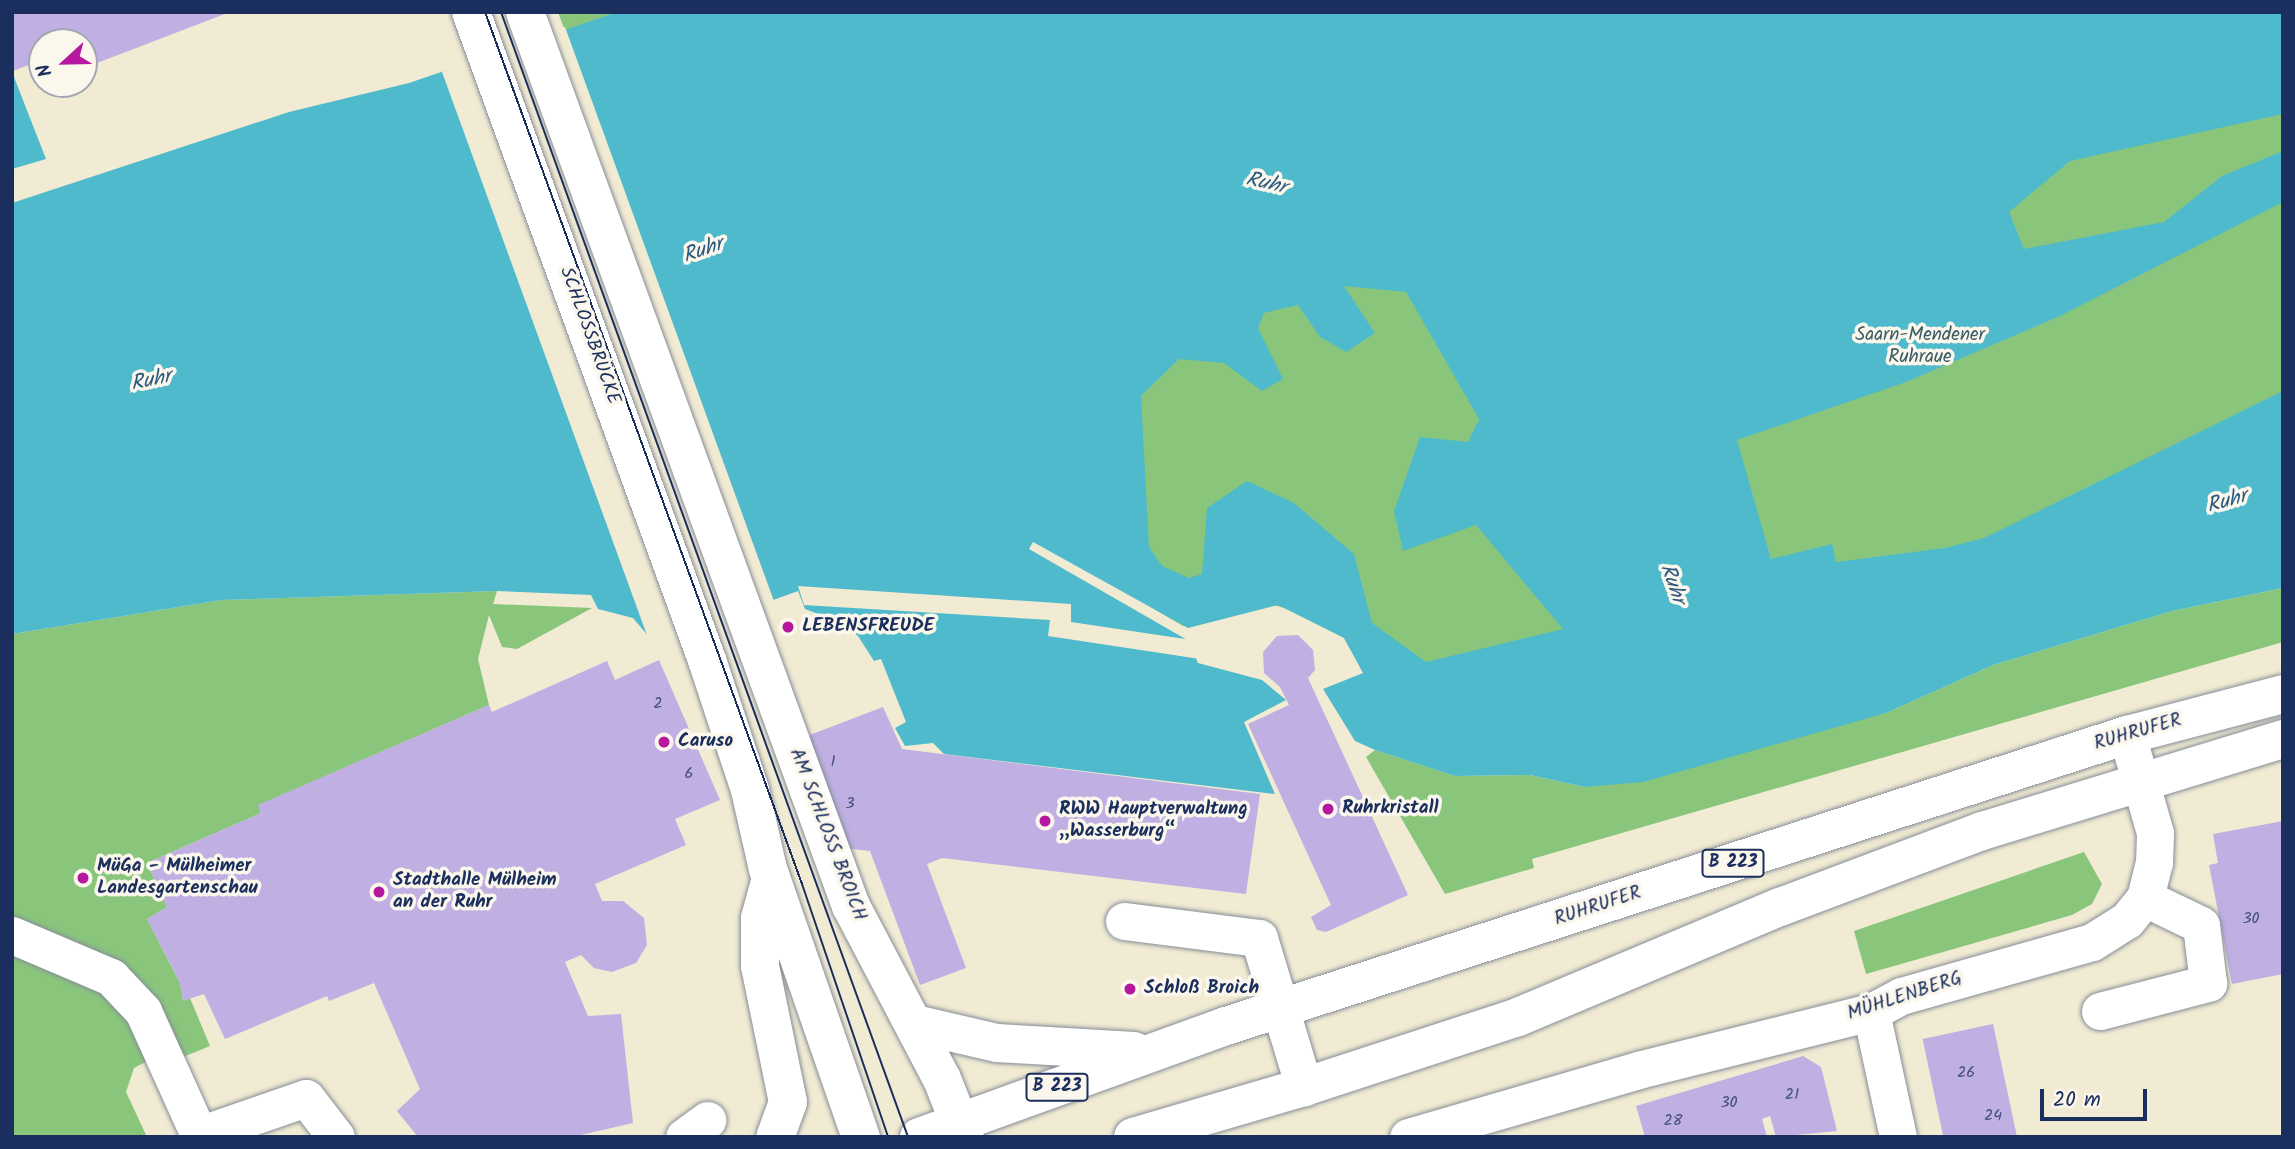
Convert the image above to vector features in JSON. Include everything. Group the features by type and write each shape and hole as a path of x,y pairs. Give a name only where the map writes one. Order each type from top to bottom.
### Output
{"main road":[{"name":"SCHLOSSBRÜCKE","path":"471,12 706,660 750,790 769,873"},
{"name":"AM SCHLOSS BROICH","path":"525,12 851,906 915,1024 963,1129"},
{"name":"RUHRUFER","path":"919,1137 963,1129 1153,1051 1280,1009 2127,735 2283,694"},
{"path":"1133,1137 1304,1087 1518,1017 1780,907 1982,831 2283,739"},
{"path":"769,873 760,918 760,966 788,1102 775,1137"},
{"path":"769,873 861,1137"},
{"path":"915,1024 997,1043 1153,1051"}],"street":[{"name":"MÜHLENBERG","path":"1408,1137 1638,1070 1871,1012 1901,996 2092,942 2127,920 2145,898 2154,863 2155,833 2127,735"},
{"path":"2100,1011 2208,984 2201,925 2145,898"},
{"path":"1124,922 1259,938 1304,1087"},
{"path":"12,935 111,977 144,1011 199,1135 306,1098 336,1137"},
{"path":"1871,1012 1898,1137"}],"green space":[{"path":"558,12 617,12 565,31"},
{"name":"Saarn-Mendener Ruhraue","path":"2283,12 2283,516 1364,673 1344,638 1301,613 1253,599 1183,626 1015,527 1002,368"},
{"path":"2283,588 2283,642 1532,859 1534,868 1445,894 1366,757 1375,750 1455,776 1530,775 1585,787 1886,713 1993,665 2172,611"},
{"name":"MüGa - Mülheimer Landesgartenschau","path":"497,591 493,604 592,608 517,649 502,647 489,615 478,659 489,705 259,805 261,813 147,863 167,907 147,919 180,983 183,1000 190,998 210,1046 178,1059 153,1058 134,1068 126,1092 147,1137 12,1137 12,634 222,600"},
{"path":"2084,852 2102,884 2092,904 2072,915 1866,974 1854,931"}],"water":[{"name":"Ruhr","path":"617,12 2283,12 2283,114 2070,161 2009,212 2024,249 2164,222 2222,176 2283,151 2283,202 2060,316 1906,382 1737,440 1771,559 1832,544 1836,562 1945,548 1984,538 2283,391 2283,588 2172,611 1993,665 1886,713 1643,782 1585,787 1530,775 1455,776 1375,750 1355,741 1323,689 1363,673 1344,638 1278,605 1188,628 1033,542 1029,549 1189,641 1198,663 1262,680 1286,700 1244,722 1275,794 944,754 933,743 905,746 895,728 906,722 881,659 874,661 858,636 837,621 805,609 798,591 654,643 633,618 598,609 591,595 497,591 222,600 12,634 12,203 289,112 409,83","holes":["1344,286 1406,292 1479,419 1468,442 1420,437 1394,511 1403,551 1476,525 1563,629 1426,662 1372,623 1354,554 1294,503 1247,481 1207,508 1202,574 1189,578 1162,566 1149,547 1141,396 1179,359 1224,363 1262,391 1283,379 1258,328 1264,313 1298,305 1320,337 1346,352 1375,333"]},
{"path":"12,72 46,159 12,169"}],"pier":[{"path":"565,27 775,603 652,648 442,72"},
{"path":"798,586 1071,604 1071,622 1192,640 1200,659 1048,636 1050,620 804,605"}],"building":[{"path":"14,12 230,12 98,63 98,28 28,28 28,65 13,71"},
{"name":"Ruhrkristall","path":"1298,635 1313,650 1315,670 1308,678 1408,895 1326,932 1317,930 1311,917 1331,905 1248,724 1289,705 1280,687 1264,673 1263,652 1277,636"},
{"name":"Stadthalle Mülheim an der Ruhr","path":"659,660 720,800 675,819 686,845 595,884 602,901 623,901 644,918 647,945 636,963 612,972 594,968 581,955 565,962 588,1016 621,1014 633,1123 572,1137 418,1137 397,1111 420,1089 374,983 329,1001 327,996 225,1039 204,994 183,1001 180,983 147,919 167,907 147,863 261,813 258,805 489,705 492,712 607,661 615,680"},
{"name":"RWW Hauptverwaltung „Wasserburg“","path":"883,707 902,749 1260,794 1246,894 942,858 927,864 966,968 920,985 870,851 844,848 802,738"},
{"path":"2283,821 2283,974 2232,984 2209,865 2218,863 2213,834"},
{"path":"1993,1024 2017,1136 1943,1137 1923,1039"},
{"path":"1803,1056 1821,1067 1837,1131 1776,1137 1770,1116 1762,1119 1767,1137 1645,1137 1636,1106"}],"tram line":[{"path":"485,12 802,884 888,1137"},
{"path":"501,12 908,1137"}],"place":[{"name":"LEBENSFREUDE","path":"788,627"},
{"name":"Caruso","path":"664,742"},
{"name":"Ruhrkristall","path":"1328,809"},
{"name":"RWW Hauptverwaltung „Wasserburg“","path":"1045,821"},
{"name":"MüGa - Mülheimer Landesgartenschau","path":"83,878"},
{"name":"Stadthalle Mülheim an der Ruhr","path":"379,892"},
{"name":"Schloß Broich","path":"1130,989"}]}
